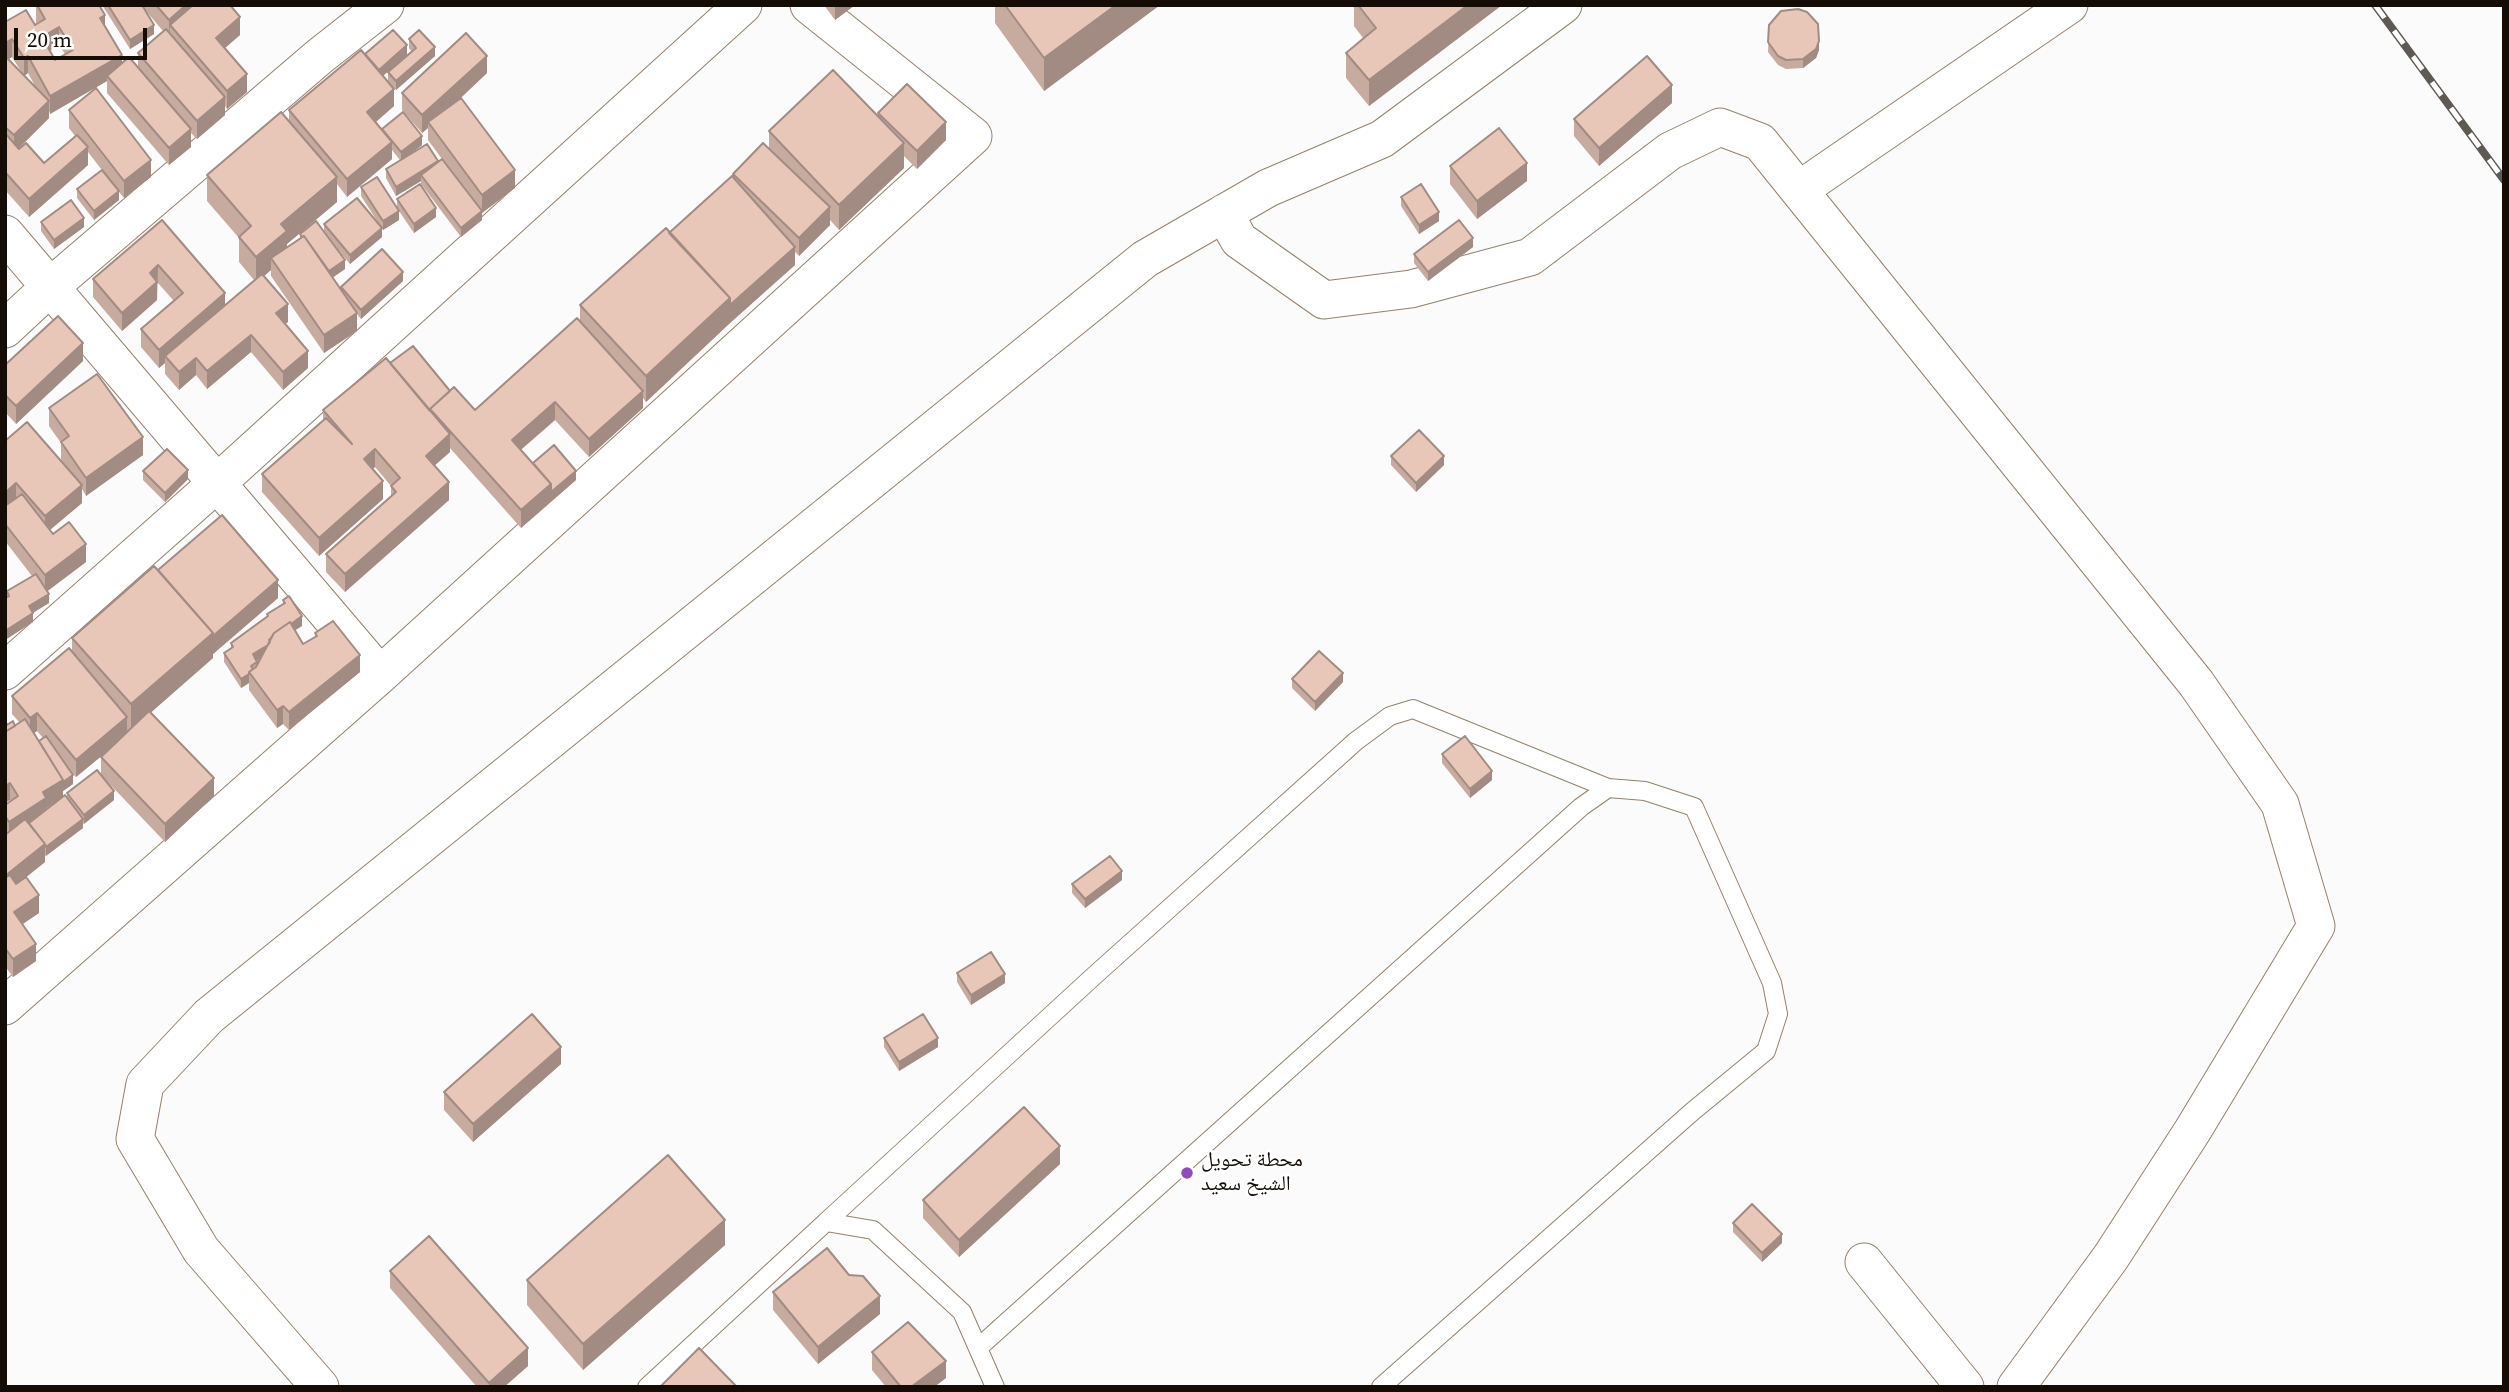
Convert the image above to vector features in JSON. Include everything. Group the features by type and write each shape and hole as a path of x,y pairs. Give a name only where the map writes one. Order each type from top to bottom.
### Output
{"street":[{"path":"5,329 50,287 320,56 385,5"},
{"path":"5,671 216,484 743,5"},
{"path":"5,1006 380,674 972,135 809,5"},
{"path":"320,1387 201,1250 135,1139 145,1084 209,1016 1145,259 1268,188 1382,139 1563,5"},
{"path":"1799,190 2069,5"},
{"path":"1224,214 1239,240 1324,300 1411,289 1530,257 1670,151 1720,127 1760,142 2196,683 2280,804 2316,926 2193,1130 2111,1257 2016,1387"},
{"path":"5,234 380,674"},
{"path":"1864,1262 1965,1387"}],"lane":[{"path":"647,1387 1095,975 1356,741 1390,716 1413,709 1608,788 1645,790 1695,807 1772,983 1778,1014 1766,1051 1693,1111 1381,1387"},
{"path":"978,1348 1581,807 1608,788"},
{"path":"826,1222 873,1230 962,1312 995,1387"}],"building":[{"path":"37,5 99,5 105,15 100,18 122,55 50,96 28,56 24,58 12,39 5,43 5,22 26,10 35,25 45,19","holes":["59,27 73,50 55,60 42,37"]},
{"path":"108,5 142,5 154,25 130,40"},
{"path":"156,5 186,5 169,20"},
{"path":"193,5 230,5 240,17 216,38 247,74 227,91 170,25"},
{"path":"1005,5 1116,5 1044,58"},
{"path":"1358,5 1468,5 1369,80 1346,53 1376,28"},
{"path":"1798,9 1807,12 1818,24 1819,41 1816,49 1803,59 1786,60 1778,56 1768,42 1769,25 1781,11"},
{"path":"166,29 225,97 197,121 138,53"},
{"path":"393,30 407,45 379,70 365,54"},
{"path":"419,30 435,47 396,81 388,72 416,48 409,39"},
{"path":"466,33 487,56 422,115 402,93"},
{"path":"361,50 394,89 367,112 392,142 347,179 289,110"},
{"path":"5,56 49,101 14,135 5,127"},
{"path":"1647,56 1672,85 1599,148 1574,119"},
{"path":"129,57 191,129 169,148 107,76"},
{"path":"833,70 904,143 839,205 769,131"},
{"path":"907,84 946,122 917,151 878,113"},
{"path":"96,88 151,160 124,181 69,110"},
{"path":"461,98 515,170 482,195 428,122"},
{"path":"281,112 337,177 281,224 287,231 256,257 239,237 251,226 207,175"},
{"path":"403,112 422,136 401,152 382,129"},
{"path":"1499,128 1527,163 1477,201 1450,166"},
{"path":"5,133 19,149 26,143 44,163 77,135 88,147 29,199 5,172"},
{"path":"763,143 830,207 799,238 733,174"},
{"path":"427,144 438,161 396,187 386,169"},
{"path":"442,159 482,211 461,228 421,175"},
{"path":"102,170 119,191 94,211 77,189"},
{"path":"732,176 795,247 730,305 730,298 669,233"},
{"path":"377,177 399,211 383,221 361,187"},
{"path":"420,184 436,208 414,224 397,199"},
{"path":"1421,184 1439,212 1419,225 1401,197"},
{"path":"357,198 382,228 350,255 324,224"},
{"path":"71,200 84,218 54,240 41,222"},
{"path":"162,220 225,293 159,350 141,329 183,293 158,265 150,273 157,282 122,313 93,279"},
{"path":"1459,220 1473,238 1428,272 1414,254"},
{"path":"316,221 345,260 329,271 300,234"},
{"path":"666,228 730,298 646,376 580,305"},
{"path":"304,236 357,313 324,335 271,258"},
{"path":"382,249 403,272 361,310 341,287"},
{"path":"262,274 288,304 276,313 308,351 283,372 251,335 207,371 196,358 179,372 165,356"},
{"path":"58,316 83,343 16,406 5,395 5,365"},
{"path":"577,318 643,391 589,439 555,402 512,440 551,484 521,510 430,409 454,387 475,410"},
{"path":"413,346 450,391 430,411 390,363"},
{"path":"386,358 450,434 426,456 449,482 345,574 326,554 396,492 391,486 400,478 375,449 364,459 383,481 319,538 262,474 326,418 352,444 323,410"},
{"path":"97,374 143,437 86,478 61,442 69,436 49,408"},
{"path":"27,422 82,485 45,516 16,483 5,493 5,441"},
{"path":"1419,430 1444,456 1416,483 1391,456"},
{"path":"554,445 576,471 551,492 551,484 533,463"},
{"path":"167,449 188,470 165,493 143,471"},
{"path":"22,494 53,534 69,522 86,544 45,575 5,524 5,506"},
{"path":"222,515 278,580 213,636 158,570"},
{"path":"154,566 213,633 131,704 72,638"},
{"path":"36,574 49,594 29,606 33,613 5,631 5,598 9,596 7,591"},
{"path":"289,596 302,616 274,633 268,645 253,654 257,662 251,666 253,669 249,674 241,679 224,653 233,647 231,643 285,603 283,600"},
{"path":"333,621 360,655 289,712 283,706 277,710 249,672 256,667 274,633 290,622 303,644 317,636 315,633"},
{"path":"69,648 127,717 76,760 37,713 30,718 12,696"},
{"path":"1319,651 1343,673 1315,702 1292,679"},
{"path":"149,711 214,778 165,824 101,757"},
{"path":"25,719 63,780 43,792 46,798 9,822 5,816 5,805 18,796 10,783 5,786 5,732"},
{"path":"5,721 7,725 13,721 15,726 5,732"},
{"path":"46,736 73,775 63,782 39,741"},
{"path":"1465,736 1492,771 1470,789 1442,754"},
{"path":"97,770 114,791 84,815 67,793"},
{"path":"65,795 83,819 46,847 29,823"},
{"path":"25,819 45,844 5,876 5,835"},
{"path":"1110,856 1122,871 1085,899 1072,884"},
{"path":"10,875 16,884 26,877 39,895 14,912 36,944 13,959 5,948 5,878"},
{"path":"991,952 1005,974 971,995 957,973"},
{"path":"532,1014 561,1047 473,1124 444,1092"},
{"path":"923,1014 938,1038 899,1062 884,1038"},
{"path":"1024,1107 1060,1146 959,1240 923,1200"},
{"path":"668,1155 725,1220 583,1344 527,1280"},
{"path":"1752,1204 1782,1234 1762,1253 1733,1223"},
{"path":"429,1236 528,1348 489,1383 390,1271"},
{"path":"827,1248 849,1275 863,1276 880,1296 818,1347 773,1292"},
{"path":"908,1322 946,1361 911,1387 901,1387 872,1352"},
{"path":"699,1348 737,1387 660,1387"}],"railway":[{"path":"2375,5 2504,180"}],"place":[{"name":"محطة تحويل الشيخ سعيد","path":"1187,1173"}]}
